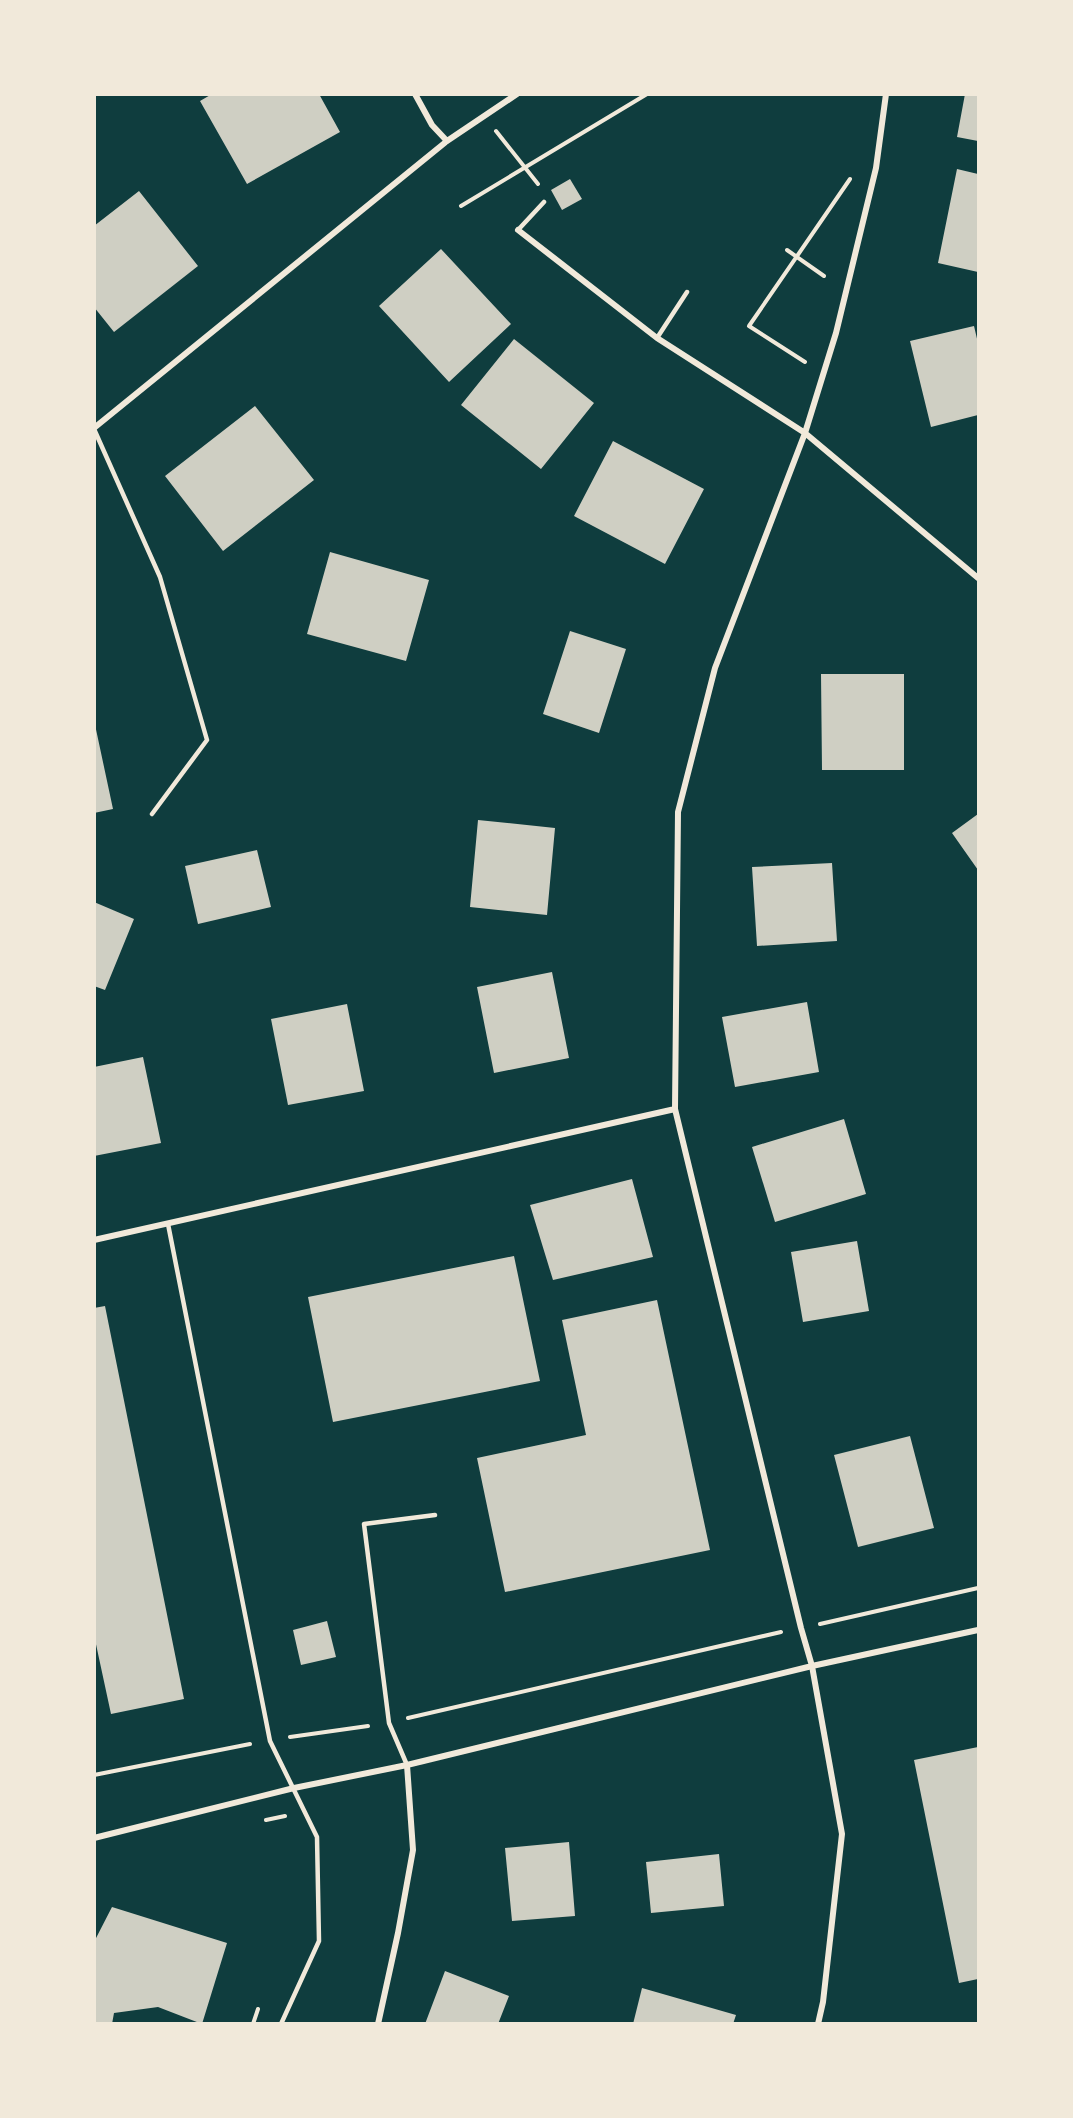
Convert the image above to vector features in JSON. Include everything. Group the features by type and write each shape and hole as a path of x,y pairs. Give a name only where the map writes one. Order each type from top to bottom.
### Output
{"street":[{"path":"415,94 432,125 447,141"},
{"path":"94,429 447,141 518,94"},
{"path":"818,2024 823,2002 842,1834 812,1666 675,1109 678,812 715,668 805,434 836,333 876,168 886,94"},
{"path":"518,230 657,338 805,434 978,578"},
{"path":"94,1240 675,1109"},
{"path":"94,1838 294,1788 406,1765 812,1666 978,1630"},
{"path":"378,2024 398,1933 412,1850 406,1765"}],"lane":[{"path":"518,230 544,202"},
{"path":"657,338 687,292"},
{"path":"94,429 160,577 207,740 152,813"},
{"path":"168,1224 270,1741 317,1837 319,1941 281,2024"},
{"path":"406,1765 389,1723 364,1524 435,1515"}],"path":[{"path":"461,206 647,94"},
{"path":"484,116 544,191 544,202"},
{"path":"825,368 807,363 749,326 849,179 876,168"},
{"path":"787,250 824,276"},
{"path":"94,1775 270,1741 389,1723 978,1588"},
{"path":"252,2024 258,2009"}],"building":[{"path":"212,94 319,94 340,132 247,184 200,101"},
{"path":"965,94 978,94 978,141 957,137"},
{"path":"957,169 978,174 978,272 938,263"},
{"path":"570,179 582,199 562,210 551,190"},
{"path":"139,191 198,266 114,332 94,307 94,226"},
{"path":"441,249 511,324 449,382 379,306"},
{"path":"974,326 978,343 978,415 931,427 910,341"},
{"path":"514,339 594,403 541,469 461,405"},
{"path":"255,406 314,480 223,551 165,476"},
{"path":"613,441 704,489 665,564 574,516"},
{"path":"330,552 429,580 406,661 307,634"},
{"path":"570,631 626,649 599,733 543,714"},
{"path":"821,674 904,674 904,770 822,770"},
{"path":"94,720 113,809 94,813"},
{"path":"978,814 978,870 952,833"},
{"path":"478,820 555,828 547,915 470,907"},
{"path":"257,850 271,907 198,924 185,866"},
{"path":"832,863 837,941 757,946 752,867"},
{"path":"94,902 134,919 105,990 94,986"},
{"path":"552,972 569,1058 494,1073 477,987"},
{"path":"807,1002 819,1072 735,1087 722,1017"},
{"path":"347,1004 364,1091 288,1105 271,1019"},
{"path":"143,1057 161,1143 94,1156 94,1067"},
{"path":"844,1119 866,1194 775,1222 752,1147"},
{"path":"632,1179 653,1257 553,1280 530,1205"},
{"path":"857,1241 869,1311 803,1322 791,1252"},
{"path":"514,1256 540,1381 333,1422 308,1297"},
{"path":"657,1300 710,1550 505,1592 477,1458 586,1435 562,1320"},
{"path":"105,1306 184,1699 111,1714 94,1635 94,1308"},
{"path":"910,1436 934,1528 858,1547 834,1455"},
{"path":"327,1621 336,1657 301,1665 293,1630"},
{"path":"978,1747 978,1979 959,1983 914,1760"},
{"path":"569,1842 575,1916 512,1921 505,1848"},
{"path":"719,1854 724,1906 651,1913 646,1862"},
{"path":"112,1907 227,1943 202,2024 158,2007 114,2013 112,2024 94,2024 94,1942"},
{"path":"445,1971 509,1996 498,2024 425,2024"},
{"path":"642,1988 736,2015 733,2024 633,2024"}]}
